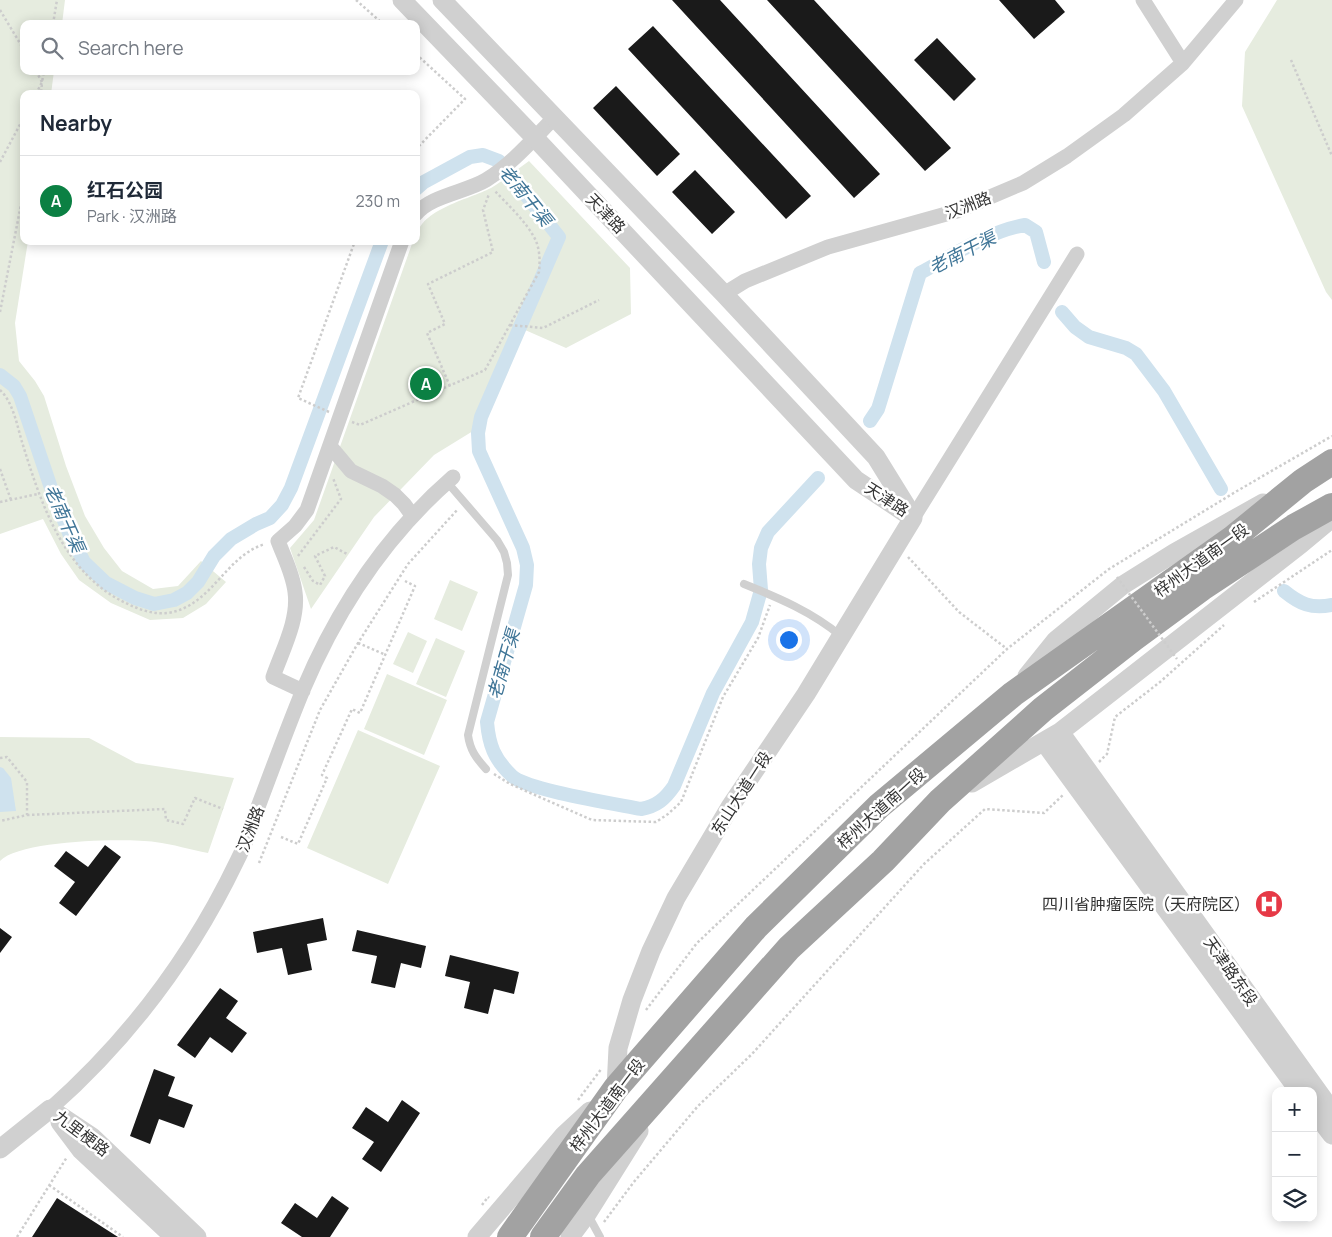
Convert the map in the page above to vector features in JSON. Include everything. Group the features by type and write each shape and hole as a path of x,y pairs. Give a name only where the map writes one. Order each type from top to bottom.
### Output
{"highway":[{"name":"梓州大道南一段","path":"510,1237 616,1088 756,927 879,806 1013,694 1234,538 1303,481 1332,462"},
{"name":"梓州大道南一段","path":"543,1237 588,1175 789,948 883,860 940,801 1043,709 1134,638 1202,588 1294,528 1332,506"}],"street":[{"name":"天津路","path":"402,0 535,138 856,480 913,518"},
{"name":"天津路","path":"442,0 724,294 876,458 913,518"},
{"path":"1143,0 1183,63"},
{"name":"汉洲路","path":"724,294 745,281 828,247 957,211 1023,183 1067,156 1124,115 1183,63 1236,0"},
{"path":"420,211 432,203 484,181 504,167 555,117"},
{"path":"303,691 273,677 294,614 296,592 278,541 295,526 307,510 401,245"},
{"path":"913,518 1077,254"},
{"path":"330,446 351,471 382,486 395,495 412,515"},
{"name":"汉洲路","path":"0,1149 76,1086 164,985 210,912 238,860 303,691 328,633 356,587 384,549 412,515 450,479"},
{"name":"东山大道一段","path":"616,1088 618,1048 632,1000 651,950 676,898 730,807 806,694 913,518"},
{"path":"940,801 1060,732 1332,518"},
{"name":"天津路东段","path":"1060,732 1082,778 1296,1087"},
{"name":"天津路东段","path":"1044,742 1082,778 1332,1111"},
{"path":"570,1237 667,1086"},
{"path":"477,1237 564,1135 616,1088"},
{"name":"九里梗路","path":"50,1109 81,1150 174,1237"},
{"name":"九里梗路","path":"50,1109 92,1137 197,1237"},
{"path":"1317,1115 1332,1136"}],"lane":[{"path":"450,479 464,502 496,540 504,552 507,563 508,575 468,735 469,745 474,756 486,769"},
{"path":"744,584 773,595 822,620 841,636"},
{"path":"586,1214 599,1234"}],"path":[{"path":"54,20 57,0"},
{"path":"356,0 378,20"},
{"path":"0,10 20,43"},
{"path":"420,58 465,99 420,145"},
{"path":"1291,60 1332,156"},
{"path":"38,75 42,82"},
{"path":"41,90 43,75"},
{"path":"38,90 42,82"},
{"path":"0,162 20,124"},
{"path":"360,425 450,386 485,370 510,325 539,272 540,259 536,242 524,224 491,187 483,210 493,252 428,284 445,324 427,333 450,386"},
{"path":"0,312 20,210"},
{"path":"340,417 298,398 354,245"},
{"path":"510,325 543,328 599,300"},
{"path":"0,390 12,412 38,494 60,538 77,566 103,590 125,603 148,613 167,613 184,608 202,598 238,558 252,548 278,541"},
{"path":"0,468 11,500"},
{"path":"297,557 341,499 330,472"},
{"path":"0,502 38,494"},
{"path":"259,864 320,710 358,643 408,564 464,502"},
{"path":"897,545 959,612 1007,649"},
{"path":"302,565 313,581 320,585 326,576 314,556 334,548 347,554"},
{"path":"1249,605 1332,550"},
{"path":"1117,577 1177,659"},
{"path":"281,837 298,844 328,778 322,775 352,709 360,713 416,586 404,581"},
{"path":"486,769 510,784 592,820 656,822 681,802 723,697 758,638 773,595"},
{"path":"599,1234 633,1182 698,1106 752,1054 924,864 985,808 1044,813 1107,754 1115,717 1160,682 1226,624"},
{"path":"358,643 386,655"},
{"path":"0,758 7,757 27,782 27,815"},
{"path":"0,821 27,815 165,809 166,820 183,824 195,798 224,810"},
{"path":"17,1237 67,1157"},
{"path":"49,1185 123,1237"}],"shaded area":[{"path":"0,0 65,0 62,20 20,20 20,75 53,75 52,90 20,90 20,245 27,245 15,323 19,361 44,396 66,466 85,516 104,548 122,571 153,589 178,586 201,561 226,582 206,604 183,618 150,620 111,603 79,580 61,554 43,519 0,534"},
{"path":"1277,0 1332,0 1332,300 1326,292 1242,106 1245,52"},
{"path":"529,161 630,268 631,314 566,348 516,326 473,431 434,455 374,517 311,609 290,548 314,520 412,245 420,245 420,227 424,221 445,207 501,182"},
{"path":"450,580 478,592 462,631 434,619"},
{"path":"408,632 427,641 413,673 393,664"},
{"path":"436,638 465,651 446,697 416,684"},
{"path":"387,674 447,700 424,755 364,729"},
{"path":"358,730 440,766 388,884 307,848"},
{"path":"0,737 89,738 136,763 234,778 208,853 155,842 121,840 50,845 11,854 0,861"}],"water":[{"path":"0,767 11,778 16,811 0,812"}],"building":[{"path":"672,0 720,0 880,174 854,198"},
{"path":"767,0 814,0 951,148 925,171"},
{"path":"999,0 1055,0 1065,12 1034,39"},
{"path":"653,26 811,196 786,219 628,49"},
{"path":"937,38 976,79 954,101 914,60"},
{"path":"616,86 680,154 657,176 593,108"},
{"path":"695,170 735,212 712,234 672,192"},
{"path":"105,845 121,857 76,916 59,903 75,882 54,866 66,851 88,867"},
{"path":"323,918 327,940 307,944 312,970 288,975 282,948 257,953 253,932"},
{"path":"0,928 12,937 0,953"},
{"path":"357,930 426,946 421,968 401,963 395,988 371,983 377,956 352,951"},
{"path":"450,955 519,972 514,994 494,989 488,1014 464,1008 470,982 445,976"},
{"path":"220,988 238,1001 226,1018 247,1033 232,1053 210,1037 195,1058 177,1045"},
{"path":"154,1069 175,1077 168,1096 193,1105 184,1128 159,1119 150,1144 130,1136"},
{"path":"402,1100 420,1113 381,1172 362,1159 374,1142 352,1128 366,1107 388,1122"},
{"path":"332,1196 349,1208 330,1237 302,1237 281,1223 295,1203 317,1218"},
{"path":"57,1198 118,1237 32,1237"}],"waterway":[{"name":"老南干渠","path":"420,186 470,157 483,155 499,161 559,237 481,417 478,433 479,451 523,548 527,565 526,585 487,722 493,751 512,776 521,781 553,791 641,809 652,806 664,798 674,786 713,693 752,622 761,590 759,564 761,548 768,532 818,478"},
{"name":"老南干渠","path":"870,421 878,409 920,273 984,238 1025,225 1036,232 1044,262"},
{"name":"老南干渠","path":"0,375 14,386 20,396 51,488 69,533 84,562 106,583 135,598 154,604 174,600 187,593 198,582 214,556 231,539 270,518 282,505 291,488 381,245"},
{"name":"老南干渠","path":"1062,312 1075,327 1089,337 1126,348 1136,354 1164,391 1221,489"},
{"name":"老南干渠","path":"1284,591 1295,599 1312,606 1332,605"}],"place":[{"name":"红石公园","path":"426,384"},
{"name":"四川省肿瘤医院（天府院区）","path":"1269,904"}]}
